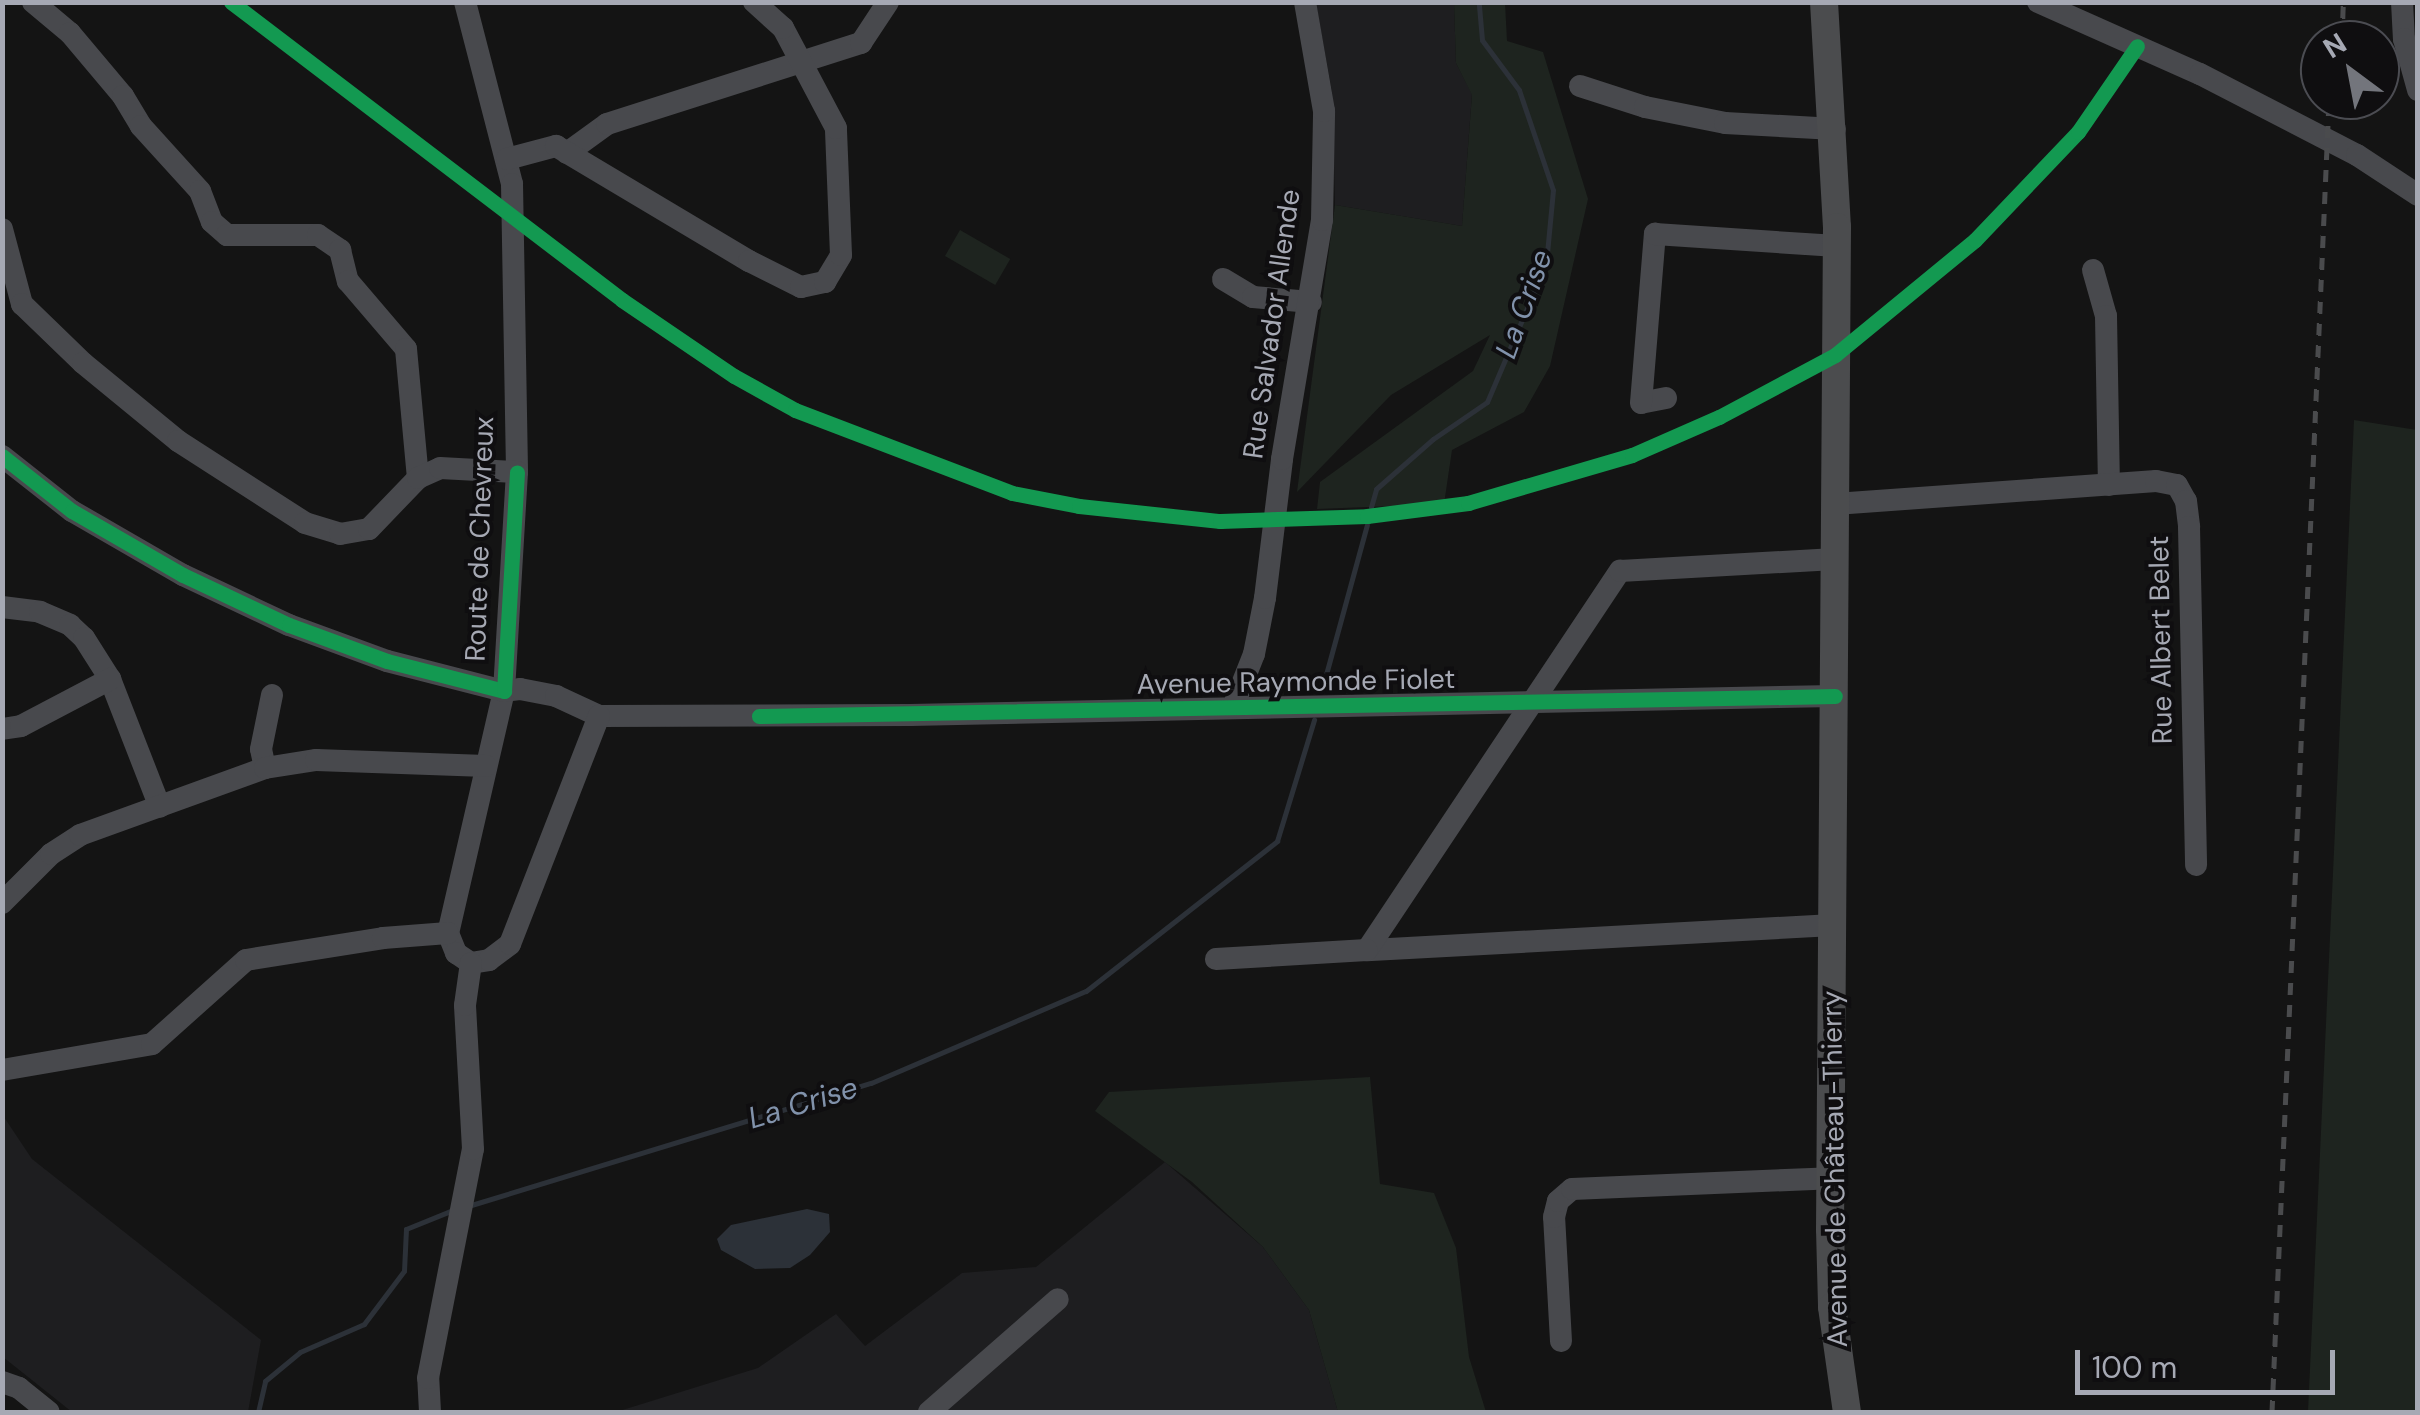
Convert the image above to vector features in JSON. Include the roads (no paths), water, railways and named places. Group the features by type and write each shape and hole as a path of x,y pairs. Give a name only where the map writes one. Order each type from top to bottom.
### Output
{"main road":[{"name":"Avenue de Château-Thierry","path":"1824,2 1835,129 1837,246 1832,1307 1848,1412"}],"street":[{"path":"33,2 70,33 123,96 141,126 200,191 212,222 227,235 318,235 340,250 348,281 406,348 418,478"},
{"name":"Route de Chevreux","path":"448,933 504,691 516,472 514,214 507,159 465,2"},
{"path":"507,159 556,146 749,261 801,287 825,282 841,254 836,128 783,28 754,2"},
{"path":"567,153 606,124 861,44 888,2"},
{"name":"Rue Salvador Allende","path":"1232,706 1254,654 1322,220 1324,111 1306,2"},
{"path":"2402,2 2404,39 2418,90"},
{"path":"2054,5 2288,119 2418,195"},
{"path":"1580,86 1645,107 1726,123 1835,129"},
{"path":"2,229 22,304 34,316 83,363 178,441 306,523 340,534 369,529 418,478 440,468 516,472"},
{"path":"1666,398 1641,403 1654,234 1837,246"},
{"path":"2093,270 2106,316 2109,485"},
{"path":"1223,279 1252,297 1310,302"},
{"name":"Avenue Raymonde Fiolet","path":"2,456 72,511 183,575 289,624 388,661 504,691 520,688 556,696 599,716 910,716 1266,705 1532,704 1835,696"},
{"name":"Rue Albert Belet","path":"1835,504 2169,481 2182,490 2186,501 2196,865"},
{"path":"1366,950 1620,571 1835,559"},
{"path":"2,606 40,612 70,625 84,638 110,679 160,807"},
{"name":"Rue Salvador Allende","path":"1254,654 1265,682 1266,705"},
{"path":"2,729 21,726 110,679"},
{"path":"264,768 262,749 272,695"},
{"path":"2,1070 152,1044 246,960 382,938 448,933 456,953 471,963 489,960 510,944 599,716"},
{"path":"2,903 52,854 80,835 264,768 316,760 486,766"},
{"path":"1216,959 1833,925"},
{"path":"430,1412 428,1378 444,1280 466,1187 474,1102 465,1005 471,963"},
{"path":"1561,1342 1554,1217 1558,1201 1572,1189 1832,1178"},
{"path":"929,1412 1058,1299"},
{"path":"2,1382 19,1388 48,1412"}],"waterway":[{"name":"La Crise","path":"1371,507 1376,489 1433,439 1487,402 1546,264 1553,190 1519,90 1482,40 1479,2"},
{"name":"La Crise","path":"1322,689 1367,525"},
{"name":"La Crise","path":"468,1206 871,1083 1086,991 1277,841 1314,720"},
{"name":"La Crise","path":"258,1412 265,1381 300,1352 364,1324 404,1271 406,1229 453,1210"}],"railway":[{"path":"2343,2 2343,20"},
{"path":"2272,1412 2328,120"}]}
